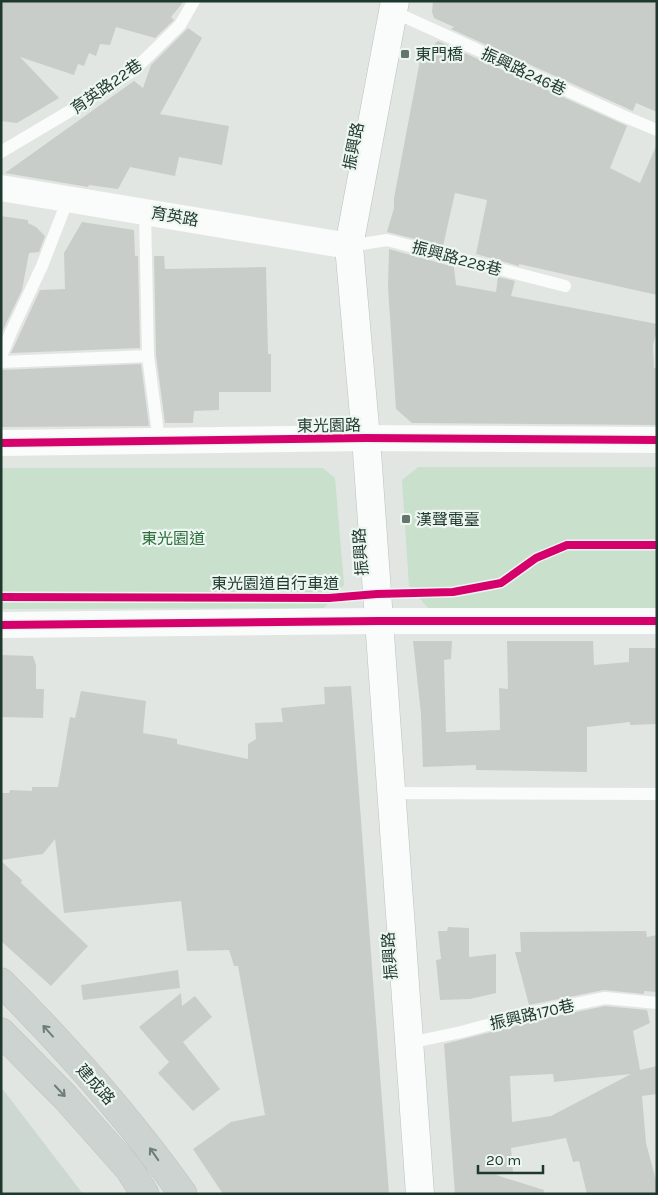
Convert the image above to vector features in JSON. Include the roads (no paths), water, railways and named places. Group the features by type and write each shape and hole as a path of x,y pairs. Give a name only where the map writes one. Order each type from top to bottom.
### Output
{"main road":[{"name":"振興路","path":"393,6 349,246 366,438 420,1194"},
{"name":"建成路","path":"1,982 34,1015 109,1098 149,1146 183,1194"},
{"name":"建成路","path":"1,1032 73,1105 129,1169 145,1194"}],"street":[{"name":"育英路","path":"1,188 349,246"},
{"name":"東光園路","path":"1,442 366,438 657,440"},
{"path":"1,625 378,621 657,622"}],"lane":[{"name":"育英路22巷","path":"1,152 134,70 180,26 194,1"},
{"name":"振興路246巷","path":"393,6 621,115 657,130"},
{"path":"1,357 42,266 68,199"},
{"path":"145,211 148,356 159,441"},
{"name":"振興路228巷","path":"349,246 387,240 565,286"},
{"path":"1,362 148,356"},
{"path":"391,793 657,794"},
{"name":"振興路170巷","path":"409,1043 461,1032 536,1012 605,998 657,1003"}],"place":[{"name":"東門橋","path":"405,54"},
{"name":"漢聲電臺","path":"406,519"}],"park label":[{"name":"東光園道","path":"173,538"}]}
